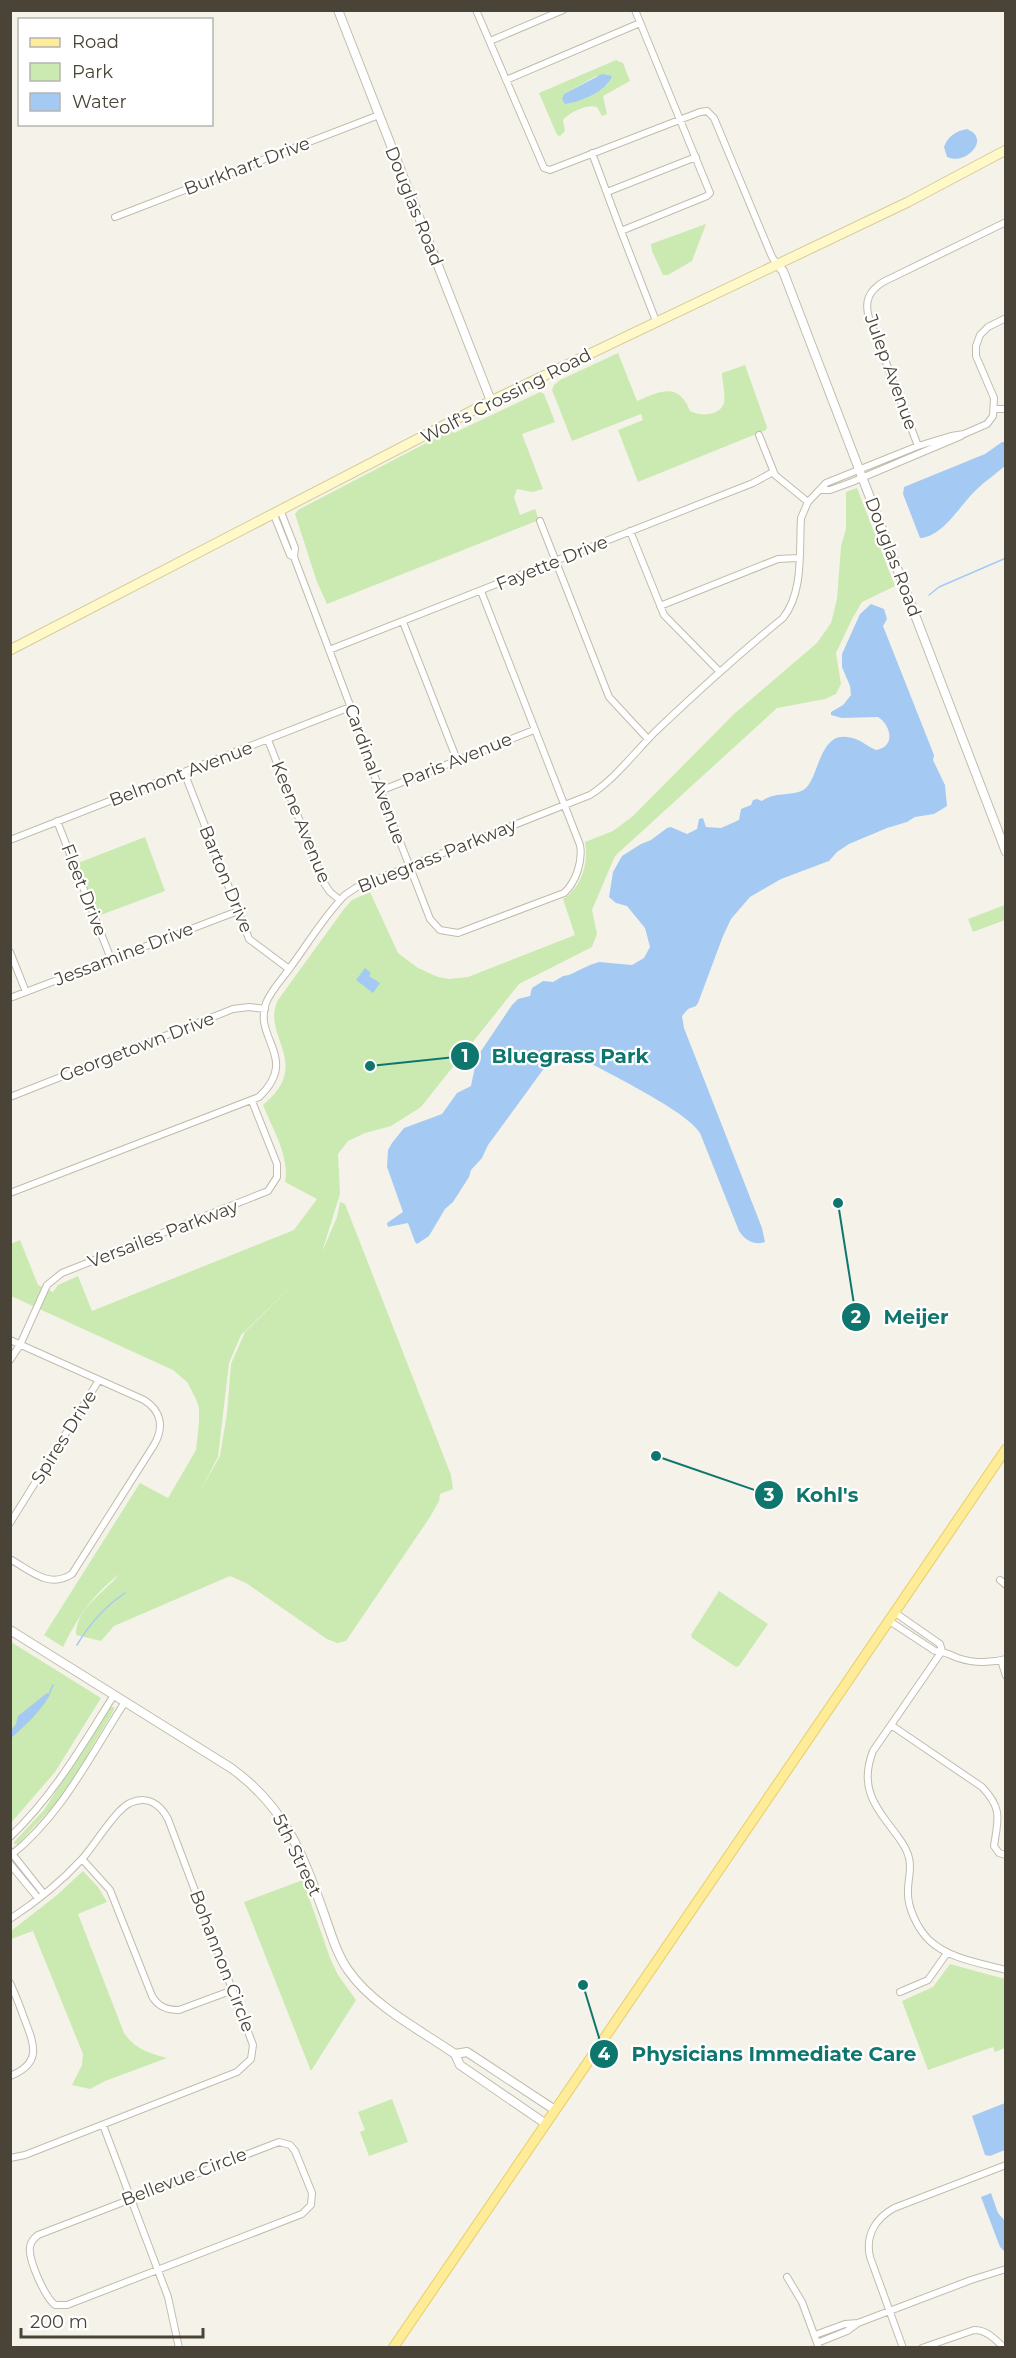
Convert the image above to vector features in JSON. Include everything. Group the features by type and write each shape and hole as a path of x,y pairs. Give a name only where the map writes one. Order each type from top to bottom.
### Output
{"main road":[{"name":"Wolf's Crossing Road","path":"10,650 491,401 948,182 1005,150"},
{"path":"393,2348 1005,1449"}],"street":[{"name":"Douglas Road","path":"338,10 491,401"},
{"path":"476,10 544,168 550,170 704,111 712,115 777,264"},
{"path":"490,41 563,10"},
{"path":"621,231 709,195 710,191 635,10"},
{"path":"506,80 640,23"},
{"name":"Burkhart Drive","path":"115,217 379,115"},
{"path":"592,153 656,321"},
{"path":"607,192 696,157"},
{"name":"Julep Avenue","path":"918,446 866,311 865,297 883,282 1005,222"},
{"name":"Douglas Road","path":"777,264 783,271 1005,852"},
{"path":"861,473 955,440 987,424 995,409 992,392 976,356 975,338 988,327 1005,318"},
{"path":"995,409 1005,409"},
{"path":"759,435 773,472 808,501 821,490 830,490 918,446 964,434"},
{"name":"Fayette Drive","path":"329,650 753,483 773,472"},
{"name":"Bluegrass Parkway","path":"265,1009 269,997 340,900 357,887 565,806 603,787 648,739 719,671 783,618 791,608 796,594 801,518 808,501"},
{"name":"Cardinal Avenue","path":"278,513 295,548 294,557 380,791 433,924 440,930 448,932 465,932 564,893 573,883 581,857 580,845 481,591"},
{"path":"540,521 609,697 648,739"},
{"path":"630,531 660,606 668,619 719,671"},
{"path":"660,606 778,559 798,558"},
{"path":"403,622 457,760"},
{"name":"Belmont Avenue","path":"10,840 350,707"},
{"name":"Paris Avenue","path":"380,791 534,730"},
{"name":"Keene Avenue","path":"268,740 324,883 340,900"},
{"name":"Barton Drive","path":"184,772 252,942 289,969"},
{"name":"Fleet Drive","path":"57,821 111,959"},
{"name":"Jessamine Drive","path":"10,998 238,911"},
{"path":"10,952 26,992"},
{"name":"Georgetown Drive","path":"10,1097 233,1009 249,1007 265,1009"},
{"path":"10,1193 252,1101 270,1086 276,1065 275,1052 266,1028 265,1009"},
{"name":"Versailes Parkway","path":"10,1360 20,1345 47,1285 53,1278 268,1191 277,1177 278,1164 252,1101"},
{"path":"10,1340 151,1404 161,1422 159,1437 72,1574 50,1581 10,1558"},
{"name":"Spires Drive","path":"10,1523 99,1380"},
{"path":"891,1616 940,1644 942,1651"},
{"name":"5th Street","path":"10,1630 231,1768 272,1804 288,1828 307,1866 336,1947 359,1984 381,2003 455,2054 460,2065 546,2124"},
{"path":"942,1651 960,1659 980,1662 1003,1659 1005,1676"},
{"path":"942,1651 873,1751 867,1767 867,1786 879,1811 907,1851 910,1870 908,1891 917,1923 929,1940 947,1953 1005,1970"},
{"path":"10,1837 53,1791 72,1765 114,1695"},
{"path":"41,1896 11,1854 66,1797 125,1702"},
{"path":"891,1725 982,1787 991,1796 999,1820 994,1846 999,1853 1005,1855"},
{"name":"Bohannon Circle","path":"10,1919 41,1896 82,1859 124,1806 143,1800 152,1801 160,1806 168,1819 253,2045 248,2065 237,2072 22,2156 10,2158"},
{"path":"82,1859 110,1890 151,1993 159,2006 179,2010 233,1990"},
{"path":"10,1864 41,1896"},
{"path":"900,1992 928,1980 939,1968 947,1953"},
{"path":"10,1983 32,2038 34,2050 28,2066 20,2073 10,2076"},
{"name":"5th Street","path":"455,2054 467,2052 555,2110"},
{"path":"103,2125 172,2308 179,2348"},
{"name":"Bellevue Circle","path":"275,2142 290,2145 298,2157 312,2193 310,2205 306,2211 158,2270 67,2305 55,2305 46,2296 30,2254 30,2248 34,2238 43,2232 275,2142"},
{"path":"903,2348 869,2252 869,2241 877,2221 894,2208 1005,2165"},
{"path":"815,2335 844,2324 858,2322 1005,2269"},
{"path":"787,2277 802,2302 818,2345 847,2331 858,2322"},
{"path":"922,2348 975,2330 982,2330 1004,2348"}],"green space":[{"path":"616,60 623,63 630,81 603,96 607,114 602,116 597,107 593,106 574,112 563,120 565,131 560,136 557,135 539,93","holes":["596,76 609,83 587,97 566,104 564,94"]},
{"path":"706,224 692,261 668,275 663,275 651,244"},
{"path":"618,353 637,401 661,392 674,392 680,396 690,411 697,414 709,414 721,408 725,398 722,373 745,365 767,427 766,430 638,482 618,430 643,420 641,414 572,441 552,390 560,380"},
{"path":"540,392 544,394 555,422 522,434 543,489 532,492 517,489 514,497 520,515 535,509 539,520 327,604 317,582 295,514 298,510 451,430 454,433"},
{"path":"857,488 895,586 862,602 852,619 836,653 841,684 836,694 825,699 777,708 615,856 592,910 597,934 592,947 519,984 421,1107 391,1126 365,1133 348,1141 338,1154 340,1194 322,1252 337,1217 340,1202 345,1204 451,1475 453,1489 440,1494 439,1501 430,1517 346,1641 337,1643 327,1639 246,1583 230,1576 114,1626 101,1641 76,1635 77,1625 86,1608 119,1574 100,1591 86,1607 63,1647 44,1635 140,1483 168,1498 196,1450 199,1408 187,1382 173,1370 11,1296 10,1244 20,1240 38,1285 53,1292 58,1285 78,1276 92,1311 294,1230 317,1199 285,1182 283,1152 263,1105 278,1090 284,1076 283,1050 275,1026 274,1013 278,1000 344,909 352,900 370,892 398,953 418,968 449,979 468,977 575,935 563,899 579,882 585,866 585,842 613,831 633,816 734,714 817,643 831,623 837,599 841,546 846,529 846,492","holes":["304,1274 245,1332 231,1364 227,1413 220,1456 200,1491 218,1457 229,1363 241,1335"]},
{"path":"145,837 165,891 98,916 78,863"},
{"path":"1005,905 1005,920 973,932 968,919"},
{"path":"719,1591 768,1624 739,1666 736,1667 692,1638 691,1635"},
{"path":"11,1642 101,1698 55,1772 11,1823"},
{"path":"110,1707 114,1707 114,1710 84,1764 58,1801 18,1844 14,1844 44,1810"},
{"path":"83,1871 98,1887 107,1902 78,1914 124,2033 138,2047 167,2058 105,2081 90,2089 72,2085 82,2065 83,2054 33,1931 11,1939 11,1931"},
{"path":"303,1880 330,1958 338,1975 356,2000 311,2071 244,1902"},
{"path":"950,1964 1005,1979 1005,2048 995,2052 993,2047 928,2070 902,2001 933,1987"},
{"path":"392,2099 408,2142 369,2156 360,2132 365,2130 358,2112"}],"water":[{"path":"602,74 612,76 599,91 578,101 565,104 562,99 564,94"},
{"path":"967,129 974,133 977,139 973,150 961,158 947,157 944,147 950,137"},
{"path":"1005,442 1005,466 976,490 944,526 920,538 903,494 904,487 985,454"},
{"path":"871,604 884,609 887,619 883,626 934,755 933,760 945,785 947,806 934,814 915,817 849,844 829,861 781,879 750,897 731,919 698,1003 682,1016 684,1028 762,1228 765,1242 750,1241 739,1231 700,1133 692,1124 645,1093 581,1058 571,1056 553,1061 545,1067 488,1145 482,1158 471,1170 469,1177 453,1202 445,1209 429,1236 417,1244 408,1223 388,1227 387,1223 403,1212 387,1167 388,1150 404,1128 442,1114 457,1093 471,1086 477,1057 512,1005 518,999 530,996 532,988 543,981 553,982 599,962 632,965 644,958 650,947 645,928 627,906 616,903 609,897 613,872 622,856 667,828 671,827 687,834 697,829 699,819 703,818 706,827 721,828 739,820 741,809 751,805 753,800 762,801 773,796 802,791 810,782 826,748 831,741 838,738 856,739 876,750 887,745 888,730 878,717 842,718 831,715 831,712 843,705 851,695 850,686 842,667 842,654 860,614"},
{"path":"365,968 371,973 369,976 380,983 373,993 356,980"},
{"path":"47,1693 50,1695 41,1707 11,1738 11,1730 18,1716"},
{"path":"1005,2103 1005,2150 990,2156 985,2155 972,2116"},
{"path":"991,2193 998,2213 1005,2221 1005,2252 1000,2247 981,2197"}],"waterway":[{"path":"929,595 939,587 1006,558"},
{"path":"77,1645 98,1616 125,1593"},
{"path":"49,1694 53,1685"}],"place":[{"name":"Bluegrass Park","path":"370,1066"},
{"name":"Meijer","path":"838,1203"},
{"name":"Kohl's","path":"656,1456"},
{"name":"Physicians Immediate Care","path":"583,1985"}]}
